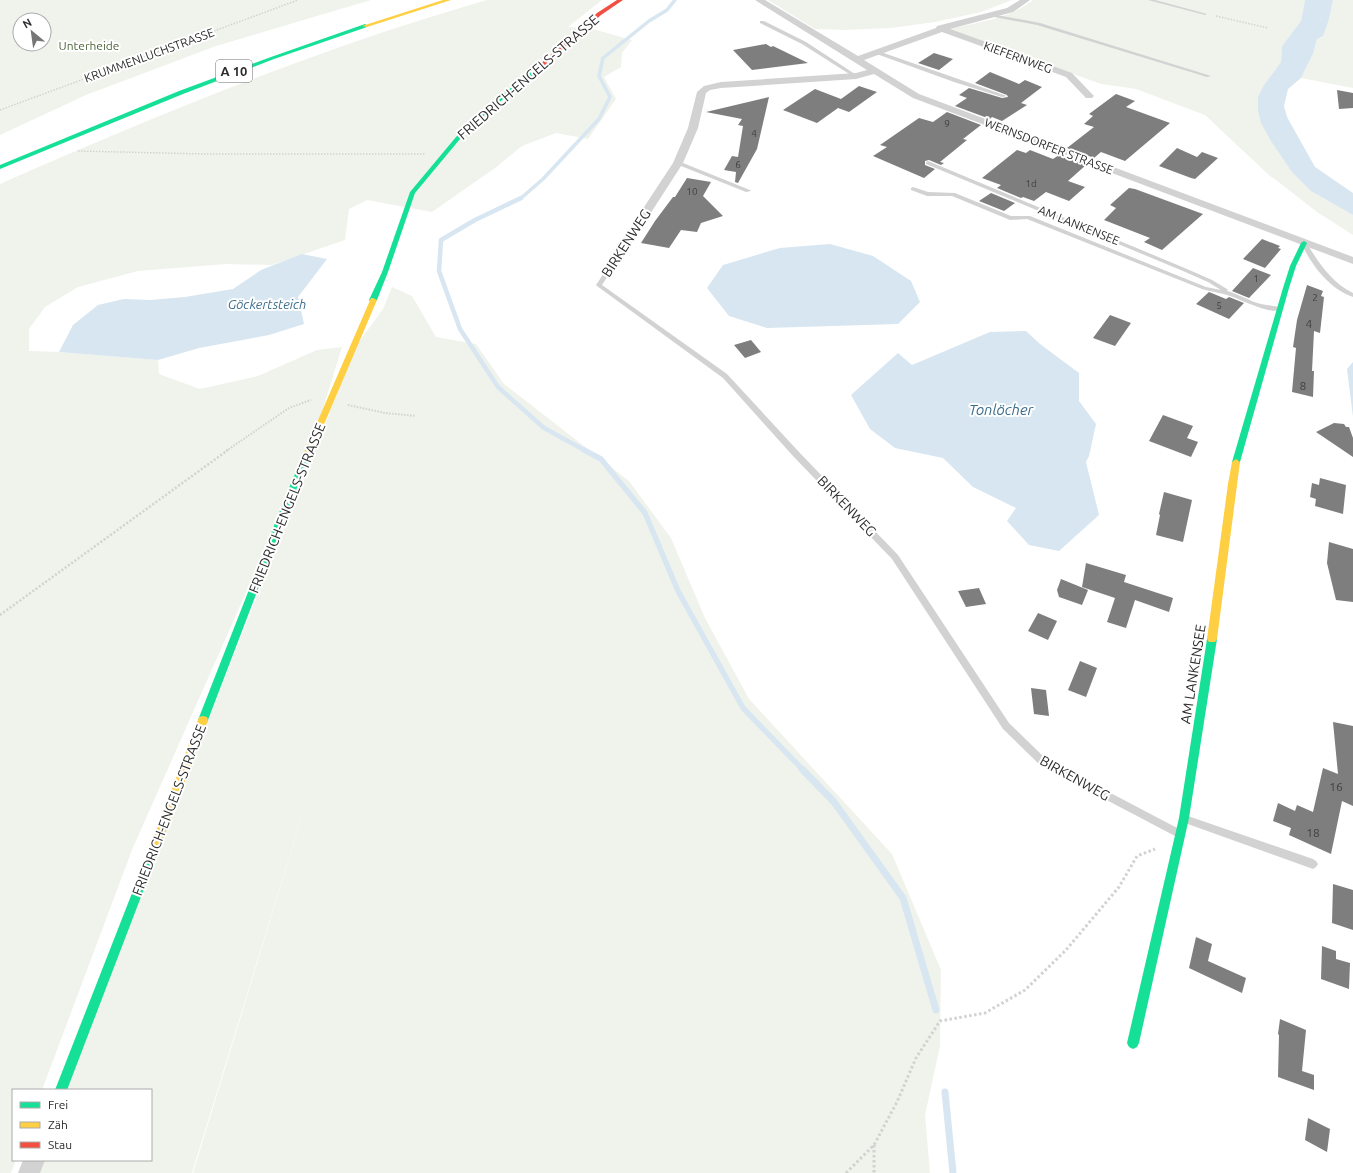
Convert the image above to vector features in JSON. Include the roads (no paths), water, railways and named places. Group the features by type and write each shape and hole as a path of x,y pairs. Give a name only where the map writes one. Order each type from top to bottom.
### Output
{"main road":[{"name":"A 10","path":"0,167 151,103 242,68 364,25 448,0"},
{"name":"FRIEDRICH-ENGELS-STRASSE","path":"61,1089 290,495 385,272 412,193 458,138 490,107 534,73 599,14 620,0"},
{"name":"AM LANKENSEE","path":"1133,1043 1184,818 1205,690 1221,580 1230,496 1236,461 1293,266 1304,243"}],"street":[{"name":"WERNSDORFER STRASSE","path":"759,0 916,96 1353,261"},
{"path":"856,60 940,28 1010,10 1026,0"},
{"name":"KIEFERNWEG","path":"940,28 1069,75 1089,96"},
{"name":"BIRKENWEG","path":"610,268 678,163 693,128 702,92 708,88 721,85 856,76 875,71"},
{"path":"29,1173 34,1161"}],"lane":[{"path":"1150,0 1205,14"},
{"path":"991,15 1038,24 1208,76"},
{"path":"762,22 804,43 856,76"},
{"path":"876,52 956,82 1004,96"},
{"path":"678,163 748,191"},
{"name":"AM LANKENSEE","path":"928,163 1210,281 1234,296"},
{"name":"AM LANKENSEE","path":"913,188 927,194 953,194 1010,218 1028,217 1204,288 1234,296 1259,306 1280,309"},
{"path":"1304,243 1309,256 1328,277 1353,296"},
{"name":"BIRKENWEG","path":"610,268 598,285 725,376 796,454 895,557 1006,726 1037,757 1043,762 1180,834"},
{"path":"1184,818 1313,864"}],"water":[{"path":"1305,0 1333,0 1329,19 1323,36 1317,39 1313,54 1301,78 1288,89 1284,106 1287,117 1315,167 1353,193 1353,215 1311,191 1292,172 1261,123 1258,110 1258,97 1264,85 1281,62 1282,46 1301,21"},
{"path":"830,244 873,256 911,281 920,302 898,324 767,328 729,316 707,288 723,265 780,248"},
{"name":"Göckertsteich","path":"302,254 327,259 298,297 304,324 269,335 199,348 158,360 59,352 73,325 98,305 124,299 150,300 185,297 233,289 261,270"},
{"name":"Tonlöcher","path":"1026,331 1040,344 1079,373 1079,401 1096,424 1089,456 1086,462 1099,515 1059,551 1029,545 1007,521 1016,508 973,487 943,458 895,448 870,429 851,395 898,353 912,365 990,332"},
{"path":"1353,362 1353,417 1347,369"}],"waterway":[{"path":"520,199 543,179 599,119 610,97 599,76 603,58 649,21 667,10 675,0"},
{"path":"521,198 475,220 441,240 439,271 460,329 498,387 544,428 586,451"},
{"path":"584,450 601,459 645,513 678,591 743,708 803,770"},
{"path":"802,769 834,802 903,898 936,1010"},
{"path":"945,1092 953,1173"}],"park label":[{"name":"Unterheide","path":"89,45"}]}
